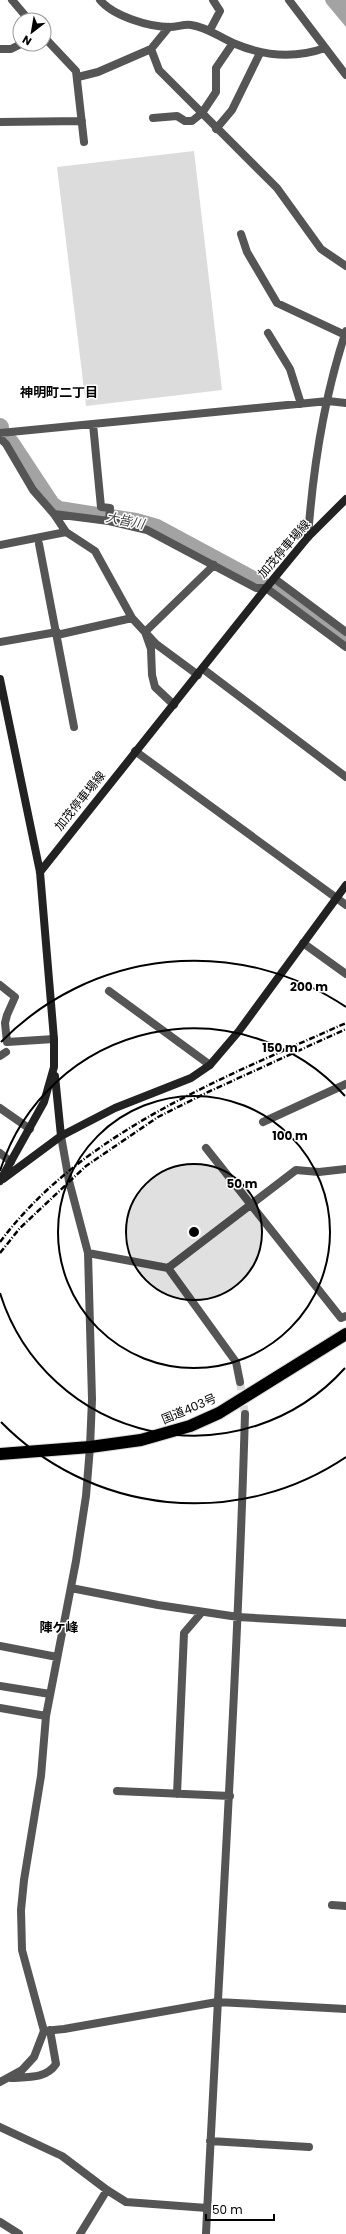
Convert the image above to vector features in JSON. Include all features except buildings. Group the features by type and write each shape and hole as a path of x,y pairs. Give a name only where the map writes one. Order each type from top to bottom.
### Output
{"highway":[{"name":"国道403号","path":"0,1454 90,1447 141,1440 190,1426 219,1413 346,1334"}],"main road":[{"name":"加茂停車場線","path":"40,872 266,588 275,579 308,537 345,501"},
{"path":"0,679 40,872 54,1039 54,1067 61,1136"},
{"path":"0,1181 61,1136 115,1108 191,1078 210,1066 239,1031 346,885"},
{"path":"0,1181 44,1102 54,1067"}],"street":[{"path":"12,0 22,12"},
{"path":"100,0 125,16 147,24 169,27 190,25 210,30 232,43 260,53 283,55 309,53 325,48"},
{"path":"210,30 220,11 213,0"},
{"path":"289,0 346,75"},
{"path":"78,77 98,72 151,49 169,27"},
{"path":"153,118 177,116 185,121 192,121 202,113 216,92 216,68 232,43"},
{"path":"52,46 76,71 78,77 84,142"},
{"path":"0,49 12,48"},
{"path":"151,49 159,70 216,129 277,188 321,249 346,266"},
{"path":"216,129 232,110 260,53"},
{"path":"0,122 82,122"},
{"path":"241,234 247,252 277,303 345,333 328,401 318,457 308,537"},
{"path":"268,333 290,369 301,404"},
{"path":"0,433 328,401 346,403"},
{"path":"93,424 101,507 110,508 110,521"},
{"path":"0,438 6,444 33,490 54,514 66,532 95,551 132,618 156,644 200,672 346,777"},
{"path":"54,514 110,521 147,530 256,588 266,588 346,647"},
{"path":"0,545 66,532"},
{"path":"39,544 74,727"},
{"path":"145,632 214,565"},
{"path":"275,579 346,632"},
{"path":"0,642 57,633 132,618"},
{"path":"145,632 151,649 152,675 155,687 174,705"},
{"path":"135,751 346,906"},
{"path":"303,943 346,974"},
{"path":"1,988 15,997 7,1014 5,1024 9,1043 54,1039"},
{"path":"109,991 210,1066"},
{"path":"263,1122 346,1084"},
{"path":"0,1108 30,1129"},
{"path":"10,2078 44,2075 51,2072 56,2064 22,1950 21,1925 24,1880 42,1776 46,1716 71,1588 86,1496 90,1447 92,1399 88,1253 69,1181 61,1136"},
{"path":"206,1148 341,1318 346,1316"},
{"path":"0,1153 11,1162"},
{"path":"168,1268 296,1170 319,1172 346,1169"},
{"path":"88,1253 168,1268 236,1362 240,1382"},
{"path":"206,2234 217,2002 230,1796 245,1414"},
{"path":"71,1588 202,1612 238,1617 346,1623"},
{"path":"177,1794 184,1633 202,1612"},
{"path":"0,1646 57,1657"},
{"path":"0,1686 50,1694"},
{"path":"0,1708 46,1716"},
{"path":"117,1791 230,1796"},
{"path":"332,1905 346,1906"},
{"path":"47,2031 217,2002 346,2009"},
{"path":"0,2082 10,2078 22,2070 34,2057 47,2031"},
{"path":"0,2127 62,2156 107,2190 126,2202 207,2208"},
{"path":"210,2141 309,2147"},
{"path":"80,2234 107,2190"},
{"path":"0,2222 18,2234"}],"shaded area":[{"path":"325,0 346,0 346,27 326,3"},
{"path":"194,151 222,390 86,406 57,167"}],"waterway":[{"name":"大皆川","path":"11,442 52,504 59,509 136,521 157,527 261,583"},
{"name":"大皆川","path":"277,589 346,642"}],"tunnel":[{"path":"240,1382 245,1414"}],"railway":[{"path":"0,1242 34,1203 72,1169 114,1138 204,1087 346,1023"},
{"path":"0,1253 20,1228 86,1166 158,1117 208,1092 346,1029"}],"district":[{"name":"神明町二丁目","path":"59,392"},
{"name":"陣ケ峰","path":"59,1627"}]}
